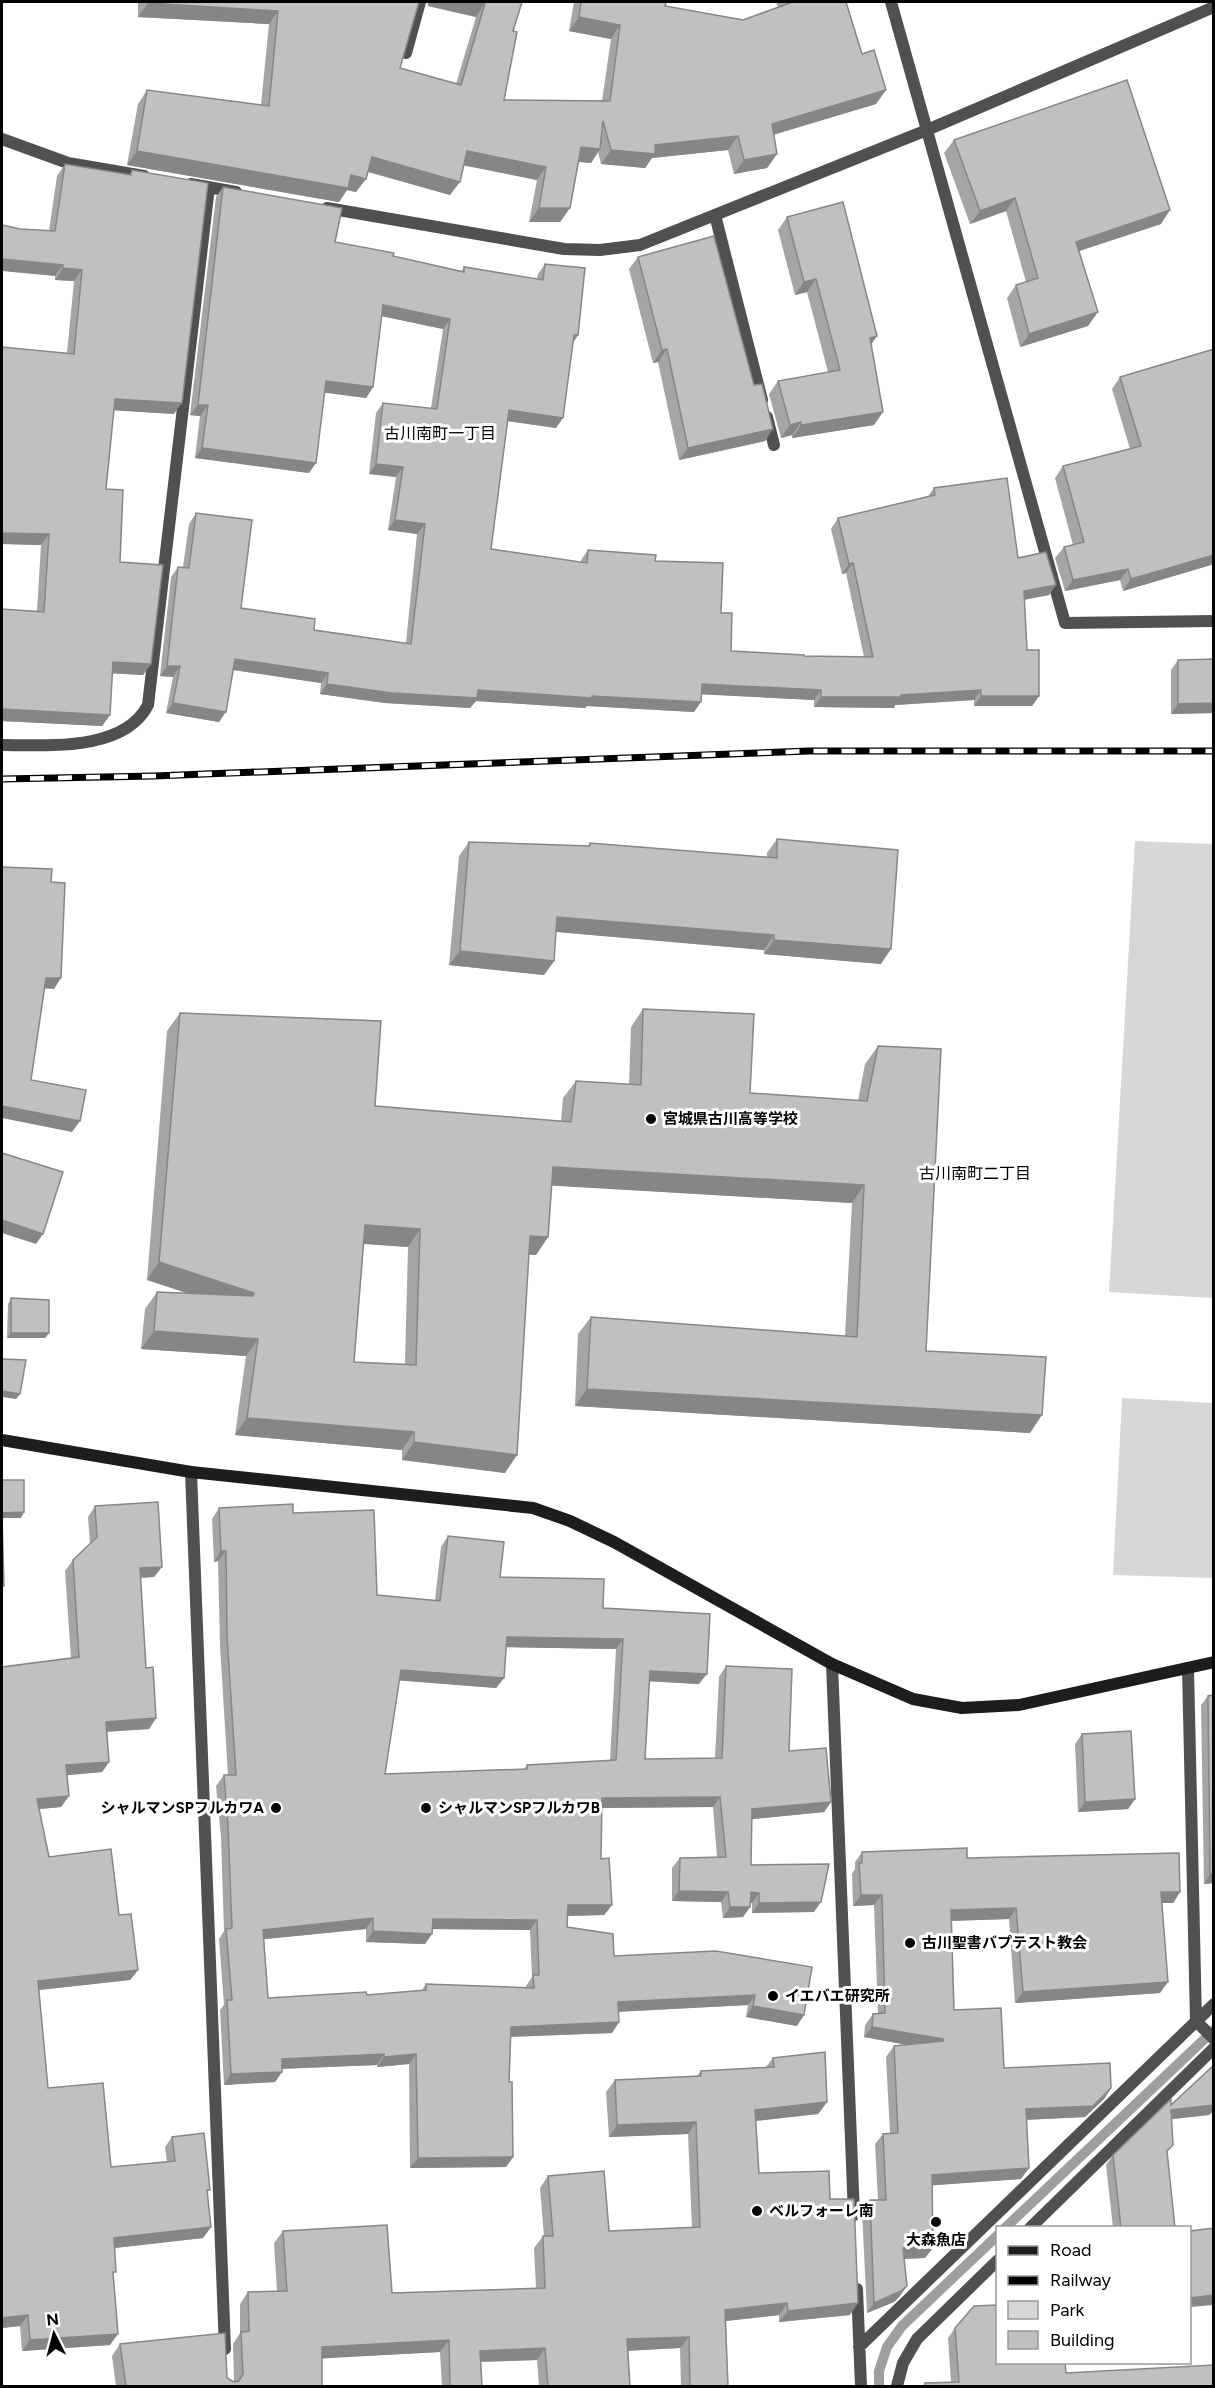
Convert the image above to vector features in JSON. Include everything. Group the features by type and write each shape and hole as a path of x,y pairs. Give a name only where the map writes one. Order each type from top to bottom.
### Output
{"street":[{"path":"406,53 420,2"},
{"path":"891,2 1065,623 1214,621"},
{"path":"312,205 564,249 600,250 640,245 927,130 1214,7"},
{"path":"2,139 68,163 243,193"},
{"path":"2,745 79,745 123,730 142,717 148,705 209,187"},
{"path":"715,215 774,445"},
{"path":"2,1440 191,1472 533,1508 570,1521 614,1542 832,1664 913,1699 962,1708 1019,1705 1214,1662"},
{"path":"191,1472 226,2363"},
{"path":"832,1664 855,2227"},
{"path":"1032,2226 1213,2042 1199,2024 1188,1668"},
{"path":"859,2347 1199,2024 1214,2004"},
{"path":"897,2386 903,2363 917,2339 996,2262"},
{"path":"856,2275 861,2386"}],"green space":[{"path":"1135,841 1213,844 1213,1298 1109,1292"},
{"path":"1122,1398 1213,1403 1213,1578 1113,1575"}],"building":[{"path":"148,2 419,2 400,68 461,85 485,3 479,2 522,2 513,31 517,32 504,100 610,101 620,25 579,17 581,2 666,2 665,6 743,20 790,2 846,2 862,54 874,50 886,90 772,124 777,154 744,160 738,136 655,145 655,154 611,150 603,121 600,149 581,147 570,208 539,208 546,167 467,151 460,182 372,157 366,179 351,175 348,188 137,151 147,90 269,106 278,11"},
{"path":"1127,80 1170,210 1076,242 1098,312 1029,334 1016,285 1038,278 1015,198 980,211 954,140"},
{"path":"65,164 131,175 132,170 208,183 182,403 115,399 106,489 123,490 120,562 163,565 151,664 113,662 110,715 2,709 2,609 44,612 49,534 2,533 2,347 74,354 82,270 63,268 63,265 2,259 2,225 20,229 55,231"},
{"path":"223,187 342,208 335,242 394,253 393,256 464,272 464,267 543,280 545,264 585,268 578,335 574,335 563,418 509,410 491,549 587,563 588,550 656,555 655,561 723,563 721,613 732,613 731,651 804,656 873,657 853,563 849,564 838,518 935,495 934,488 1007,478 1018,558 1046,552 1056,585 1024,591 1027,650 1039,650 1039,696 981,696 981,690 901,695 901,697 821,697 821,690 702,684 701,702 592,696 592,698 478,690 477,698 392,693 327,684 328,673 235,659 226,712 173,703 180,666 167,666 178,567 189,568 196,513 252,520 241,608 315,619 314,630 411,644 425,524 395,520 403,467 376,464 383,403 437,409 450,319 383,305 373,387 326,381 316,463 202,448 208,405 198,405"},
{"path":"843,202 877,336 870,338 883,412 790,425 778,381 840,370 816,279 804,282 787,217"},
{"path":"714,236 754,385 762,384 773,429 688,448 667,349 662,350 638,257"},
{"path":"1214,349 1214,555 1131,579 1128,569 1073,580 1064,547 1084,542 1063,466 1141,446 1120,377"},
{"path":"1214,659 1214,703 1178,704 1178,660"},
{"path":"777,839 898,850 891,949 774,940 774,935 557,917 554,961 460,951 469,842 590,846 590,843 777,858"},
{"path":"2,867 52,869 51,882 65,883 61,978 46,978 31,1080 86,1090 80,1121 2,1106"},
{"path":"643,1009 754,1014 750,1093 867,1101 878,1046 941,1049 926,1351 1046,1357 1042,1415 587,1389 591,1317 857,1337 864,1185 553,1167 548,1237 530,1236 517,1455 414,1442 414,1432 247,1418 258,1339 154,1331 157,1292 253,1296 254,1293 159,1262 180,1013 381,1021 375,1106 571,1122 576,1081 641,1085","holes":["365,1225 420,1229 416,1365 354,1362"]},
{"path":"2,1153 63,1172 43,1234 2,1220"},
{"path":"11,1298 49,1300 49,1333 11,1333"},
{"path":"2,1359 26,1360 20,1394 2,1391"},
{"path":"2,1480 24,1480 24,1512 2,1513"},
{"path":"158,1502 162,1567 140,1568 146,1668 153,1667 156,1718 106,1722 109,1762 66,1765 69,1796 37,1799 49,1857 111,1849 119,1915 131,1914 138,1970 38,1981 48,2088 103,2083 111,2167 175,2161 172,2137 204,2133 211,2227 114,2238 116,2272 113,2272 118,2334 30,2340 28,2315 2,2318 2,1667 79,1657 73,1560 97,1537 95,1506"},
{"path":"293,1504 293,1513 374,1510 377,1595 440,1601 448,1536 504,1542 500,1577 604,1579 603,1608 710,1614 707,1674 650,1671 645,1759 722,1758 726,1666 792,1669 789,1751 826,1748 831,1802 752,1809 751,1865 829,1864 821,1902 759,1903 759,1893 751,1892 750,1907 730,1907 728,1892 679,1891 680,1858 726,1857 720,1797 602,1798 601,1859 609,1858 612,1905 568,1905 567,1927 613,1934 614,1956 716,1951 812,1967 804,2015 753,2006 755,1995 618,2002 619,2022 511,2027 509,2082 512,2082 513,2157 418,2158 416,2054 384,2057 384,2054 282,2059 282,2072 231,2074 227,2000 232,2000 226,1929 232,1928 224,1775 236,1775 227,1636 226,1551 221,1551 219,1508","holes":["507,1637 623,1639 616,1760 527,1765 527,1769 385,1774 401,1670 504,1678","373,1918 373,1931 432,1934 433,1919 537,1920 539,1975 533,1975 534,1988 426,1984 426,1990 367,1995 366,1992 268,1998 263,1930"]},
{"path":"2,1518 4,1586 2,1586"},
{"path":"1214,1695 1214,1874 1210,1874 1208,1696"},
{"path":"1131,1731 1135,1799 1085,1802 1082,1734"},
{"path":"967,1848 967,1858 1179,1853 1180,1892 1161,1892 1168,1982 1023,1992 1016,1908 951,1910 954,2010 1001,2008 1004,2068 1110,2063 1111,2088 1093,2106 1026,2109 1029,2168 932,2175 933,2248 903,2248 907,2286 874,2303 870,2200 886,2200 883,2134 898,2133 894,2046 943,2041 943,2039 872,2027 873,2014 885,2013 882,1895 861,1895 859,1863 862,1863 862,1852"},
{"path":"825,2052 827,2102 755,2110 759,2173 829,2171 830,2199 854,2199 858,2303 788,2311 787,2303 725,2310 728,2386 690,2386 689,2337 627,2339 630,2386 548,2386 545,2348 480,2351 482,2386 450,2386 449,2340 322,2347 322,2386 126,2386 120,2344 225,2333 227,2378 234,2382 239,2381 243,2374 241,2332 249,2331 248,2292 287,2291 283,2231 387,2225 392,2293 545,2288 543,2236 553,2236 548,2176 604,2171 609,2231 700,2227 696,2122 617,2125 615,2080 701,2076 701,2071 774,2067 773,2058"},
{"path":"1214,2065 1214,2105 1171,2110 1173,2145 1167,2151 1175,2226 1121,2226 1113,2155 1171,2099 1171,2105"},
{"path":"1214,2228 1214,2295 1191,2298 1191,2231"},
{"path":"996,2305 996,2364 1065,2364 1066,2373 1214,2365 1214,2386 925,2386 925,2383 959,2382 955,2328 974,2306"}],"waterway":[{"path":"1007,2226 1214,2030"},
{"path":"879,2386 879,2371 887,2347 902,2326 996,2237"}],"railway":[{"path":"2,779 154,776 809,751 1214,751"}],"place":[{"name":"宮城県古川高等学校","path":"651,1119"},
{"name":"シャルマンSPフルカワA","path":"276,1808"},
{"name":"シャルマンSPフルカワB","path":"426,1808"},
{"name":"古川聖書バプテスト教会","path":"910,1943"},
{"name":"イエバエ研究所","path":"773,1996"},
{"name":"ベルフォーレ南","path":"757,2211"},
{"name":"大森魚店","path":"936,2222"}],"district":[{"name":"古川南町一丁目","path":"440,433"},
{"name":"古川南町二丁目","path":"975,1173"}]}
